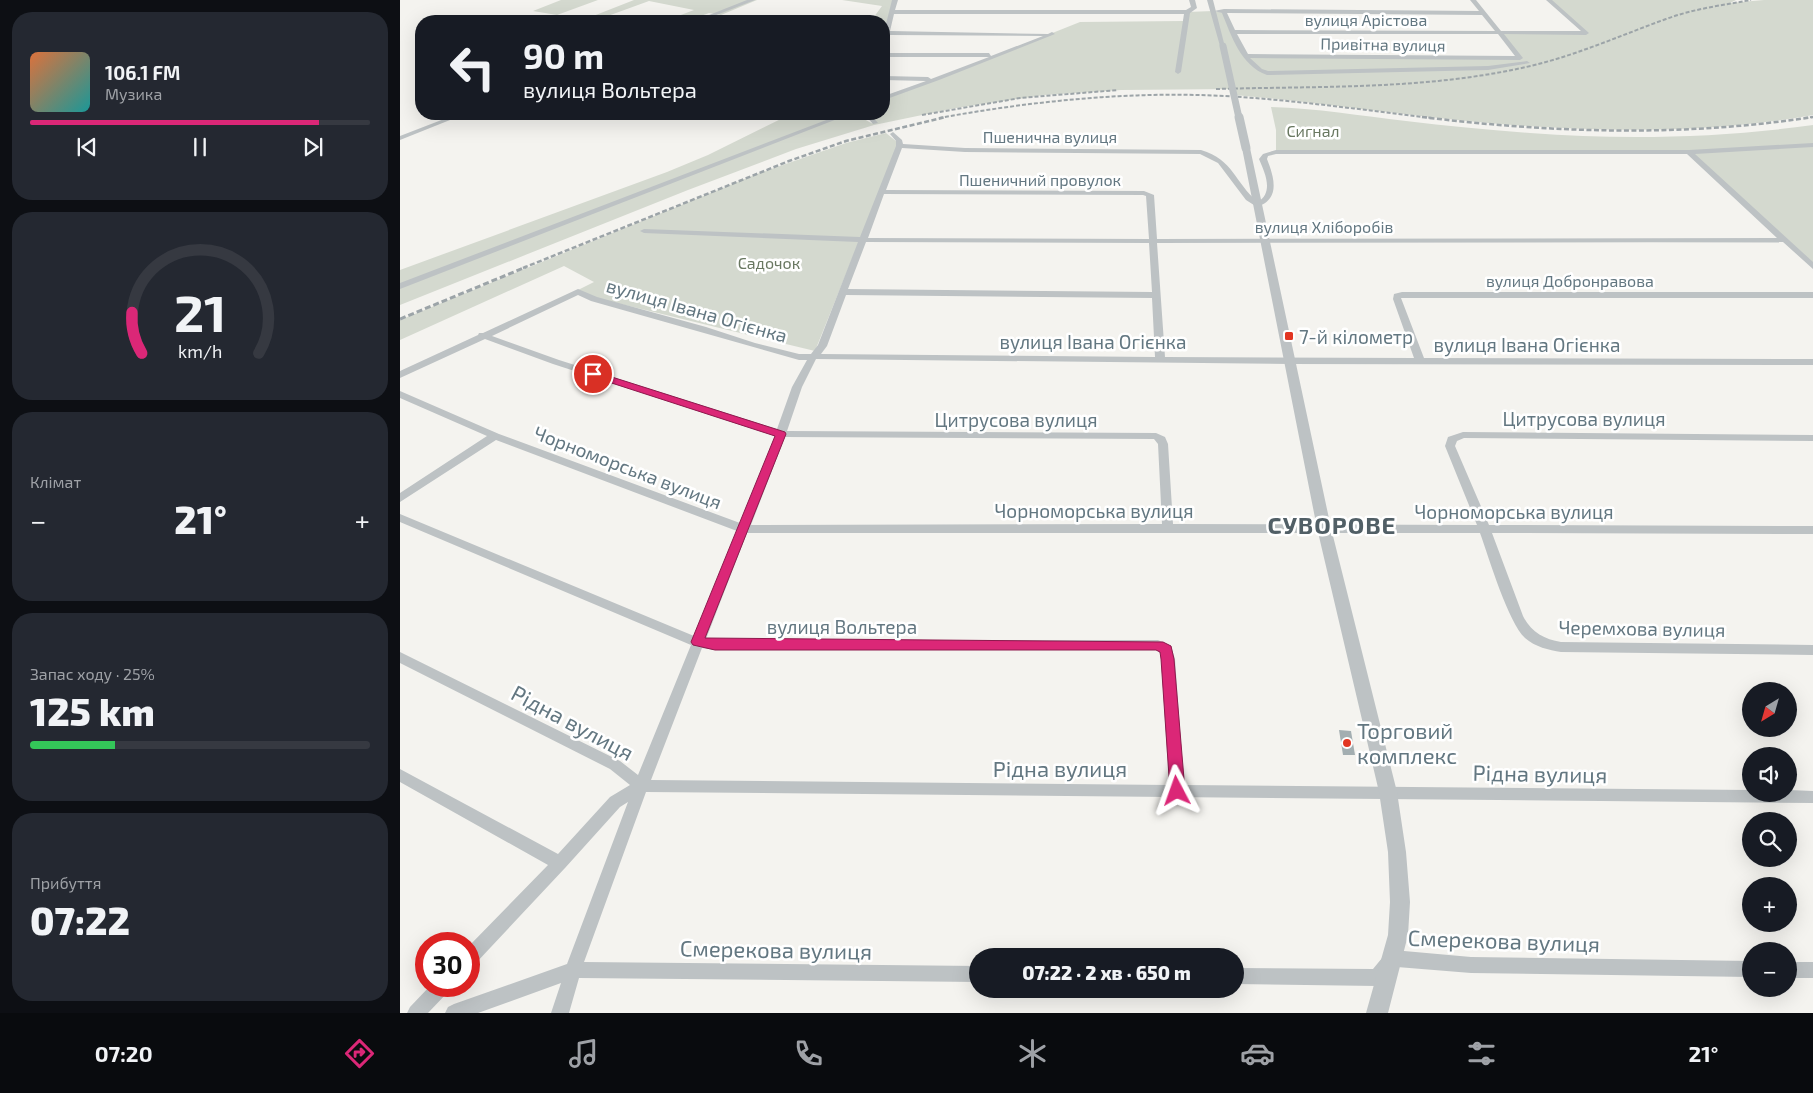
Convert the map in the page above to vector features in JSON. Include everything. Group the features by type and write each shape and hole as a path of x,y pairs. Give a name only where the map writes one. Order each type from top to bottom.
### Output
{"street":[{"path":"713,15 752,0"},
{"path":"890,16 894,0"},
{"path":"891,12 1188,12 1194,8 1192,0"},
{"path":"1210,0 1223,46 1246,148 1324,528 1388,792 1397,852 1400,902 1398,935 1377,1013"},
{"path":"1473,0 1499,34"},
{"name":"вулиця Арістова","path":"1232,32 1586,33 1549,0"},
{"path":"1213,11 1483,13"},
{"path":"1224,11 1232,32 1246,56 1263,72 1268,73 1488,68 1527,62"},
{"path":"1178,72 1188,12"},
{"path":"890,33 1052,34 890,96"},
{"name":"Привітна вулиця","path":"1246,56 1520,58 1499,34"},
{"path":"890,55 996,55"},
{"path":"890,78 938,79"},
{"path":"400,138 446,120"},
{"path":"400,286 831,120"},
{"path":"872,120 875,123"},
{"path":"560,1013 641,786 781,434 792,398 811,358 822,346 883,192 900,141 893,134"},
{"path":"1257,206 1270,197 1272,188 1263,159 1265,155 1276,152 1690,152 1813,145"},
{"name":"Пшенична вулиця","path":"899,146 966,150 1201,152 1222,161 1230,170 1246,198 1257,206"},
{"path":"1690,152 1813,266"},
{"name":"Пшеничний провулок","path":"883,192 1144,193 1150,195 1151,198 1152,241"},
{"name":"вулиця Хліборобів","path":"644,231 864,240 1784,240"},
{"path":"1152,241 1154,295 1160,359"},
{"name":"вулиця Івана Огієнка","path":"400,374 578,292 594,299 703,328 752,345 799,357 811,358 838,356 1289,361 1813,362"},
{"path":"842,292 1154,295"},
{"name":"вулиця Добронравова","path":"1420,361 1397,296 1813,294"},
{"name":"Цитрусова вулиця","path":"482,335 556,362 781,434 1156,436 1161,438 1163,444 1168,528"},
{"name":"Чорноморська вулиця","path":"400,394 495,436 743,529 1484,528 1813,530"},
{"path":"400,498 495,436"},
{"name":"Цитрусова вулиця","path":"1484,528 1450,446 1452,439 1456,436 1813,438"},
{"name":"вулиця Вольтера","path":"400,518 697,642 715,644 1158,645 1166,650 1168,659 1177,791"},
{"name":"Черемхова вулиця","path":"1484,528 1522,628 1532,638 1545,644 1561,647 1813,650"},
{"name":"Рідна вулиця","path":"400,657 616,764 641,786 1813,797"},
{"path":"400,775 560,863"},
{"path":"480,947 615,802 641,786"},
{"name":"Смерекова вулиця","path":"1244,976 1377,978 1393,958 1470,965 1742,969"},
{"path":"454,1013 574,970"},
{"name":"Смерекова вулиця","path":"574,970 969,974"},
{"path":"1797,970 1813,970"},
{"path":"416,1013 431,997"}],"green space":[{"path":"561,0 598,0 557,15 533,11"},
{"path":"634,0 757,0 721,15 709,13 704,15 681,15 694,10 649,1 610,15 596,15"},
{"path":"842,0 895,0 890,19 890,15 875,15 882,6"},
{"path":"1549,0 1736,0 1730,3 1764,0 1813,0 1813,115 1742,125 1635,130 1527,126 1454,120 1234,95 1233,89 1121,90 1044,95 956,108 874,125 796,149 400,305 400,270 667,172 708,155 779,120 866,120 873,124 871,120 890,120 890,96 1080,22 1183,21 1187,12 1213,11 1225,13 1247,56 1520,58 1499,34 1586,33"},
{"name":"Сигнал","path":"1271,107 1484,129 1601,137 1743,133 1813,125 1813,266 1689,152 1276,152 1276,130"},
{"name":"Садочок","path":"886,133 897,142 897,147 815,351 596,298 578,290 594,282 564,266 400,340 400,320 757,174 846,143"}],"building":[{"name":"Торговий комплекс","path":"1339,730 1351,731 1355,755 1343,755"}],"railway":[{"path":"1216,89 1333,87 1411,83 1488,74 1526,67 1562,57 1687,13 1751,0"},
{"path":"922,115 1020,98 1118,90"},
{"path":"939,118 1045,102 1153,95 1225,96 1277,100 1432,118"},
{"path":"523,268 789,161 846,141 946,117"},
{"path":"1422,117 1520,127 1618,130 1715,128 1813,117 1804,118"},
{"path":"400,319 526,267"}],"place":[{"name":"7-й кілометр","path":"1289,336"},
{"name":"Торговий комплекс","path":"1347,743"}],"district":[{"name":"СУВОРОВЕ","path":"1332,524"}],"route":[{"path":"593,374 781,434 697,642 715,644 1158,645 1166,650 1168,659 1177,791"}]}
